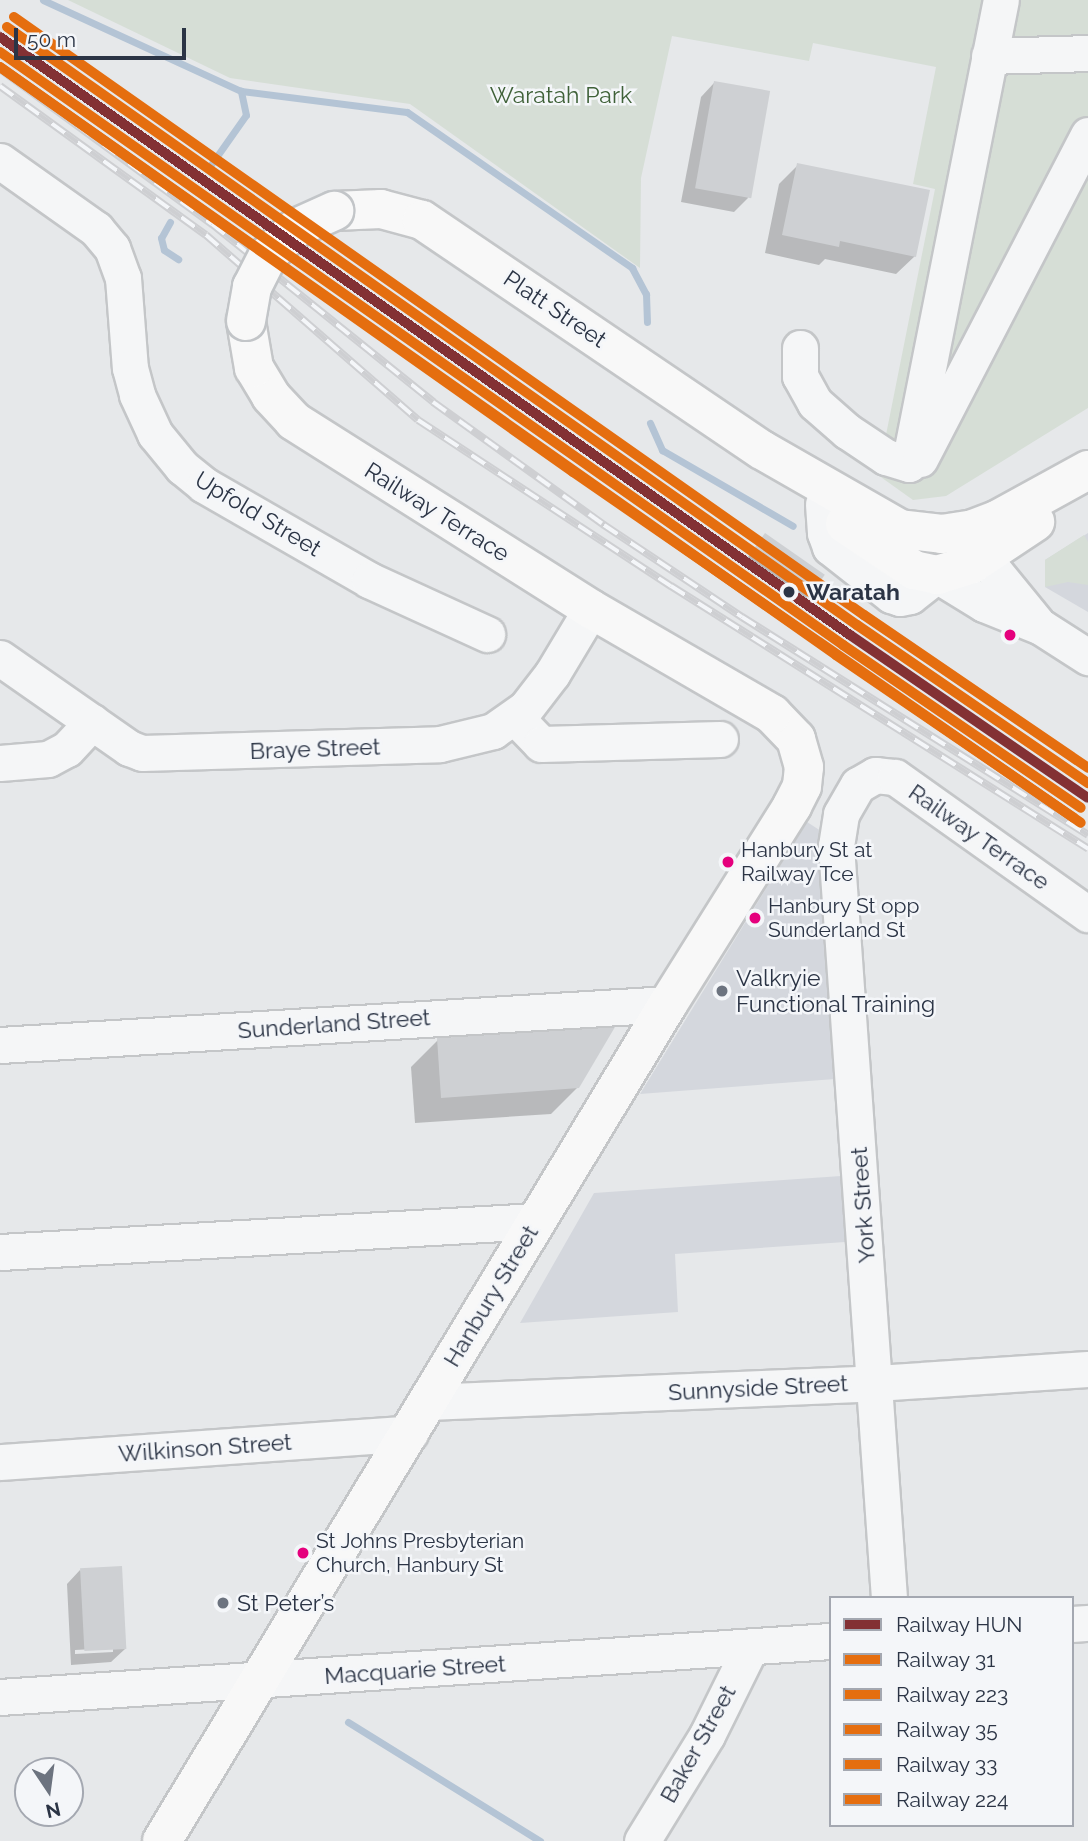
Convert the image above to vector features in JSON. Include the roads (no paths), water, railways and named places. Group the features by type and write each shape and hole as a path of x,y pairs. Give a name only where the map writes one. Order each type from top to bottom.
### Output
{"main road":[{"name":"Platt Street","path":"334,211 381,209 422,220 877,527"},
{"name":"Railway Terrace","path":"334,211 296,228 268,255 252,287 246,321 254,368 271,396 295,421 591,609 772,714 790,730 801,748"},
{"name":"Platt Street","path":"762,450 823,504 877,527"},
{"path":"877,527 920,534 974,529 997,520 1088,470"},
{"path":"877,527 914,570 937,575 962,569 1088,489"},
{"path":"877,527 929,549 970,551 983,557"},
{"name":"Hanbury Street","path":"162,1841 668,1004 798,795 804,767 801,748"}],"street":[{"path":"800,348 800,376 815,403 847,431 886,457 909,464 1001,0"},
{"path":"989,56 1088,53"},
{"path":"906,474 934,436 1088,135"},
{"name":"Upfold Street","path":"0,161 96,229 112,248 123,278 130,368 136,396 155,434 182,467 204,485 369,580 487,634"},
{"path":"823,504 825,533 830,547 891,595 900,598 910,596 937,575 984,604 1041,627 1088,657"},
{"path":"983,557 1041,627"},
{"name":"Braye Street","path":"0,658 129,748 155,755 440,744 479,736 515,717 552,674 591,609"},
{"path":"515,717 541,744 720,739"},
{"path":"0,763 48,759 67,749 92,722"},
{"name":"Railway Terrace","path":"841,814 859,785 875,775 895,778 1088,914"},
{"name":"York Street","path":"841,814 836,846 890,1596"},
{"name":"Sunderland Street","path":"0,1045 668,1004"},
{"path":"0,1252 536,1222"},
{"name":"Sunnyside Street","path":"419,1418 876,1382 1088,1369"},
{"name":"Wilkinson Street","path":"0,1462 419,1418"},
{"name":"Macquarie Street","path":"0,1697 829,1641"},
{"name":"Baker Street","path":"642,1841 707,1735 751,1646"}],"waterway":[{"path":"43,0 241,91 407,112 632,268 646,294 647,322"},
{"path":"210,166 246,115 241,91"},
{"path":"170,222 161,238 164,250 178,259"},
{"path":"650,423 662,450 793,526"},
{"path":"348,1722 540,1841"}],"railway":[{"path":"0,69 212,224 433,402 604,525 742,617 1088,835"},
{"path":"0,86 206,235 418,420 671,586 1088,849"}],"rail line":[{"name":"33","path":"14,17 864,615 1088,768"},
{"name":"223","path":"7,27 857,625 1088,783"},
{"name":"HUN","path":"0,37 850,635 1088,798"},
{"name":"31","path":"0,52 843,645 1081,808"},
{"name":"35","path":"0,67 836,655 1074,818"},
{"name":"224","path":"0,67 573,472 1081,823"}],"place":[{"name":"Waratah","path":"789,592"},
{"name":"Hanbury St at Railway Tce","path":"728,862"},
{"name":"Hanbury St opp Sunderland St","path":"755,918"},
{"name":"Valkryie Functional Training","path":"722,991"},
{"name":"St Johns Presbyterian Church, Hanbury St","path":"303,1553"},
{"name":"St Peter’s","path":"223,1603"}],"park label":[{"name":"Waratah Park","path":"561,95"}]}
